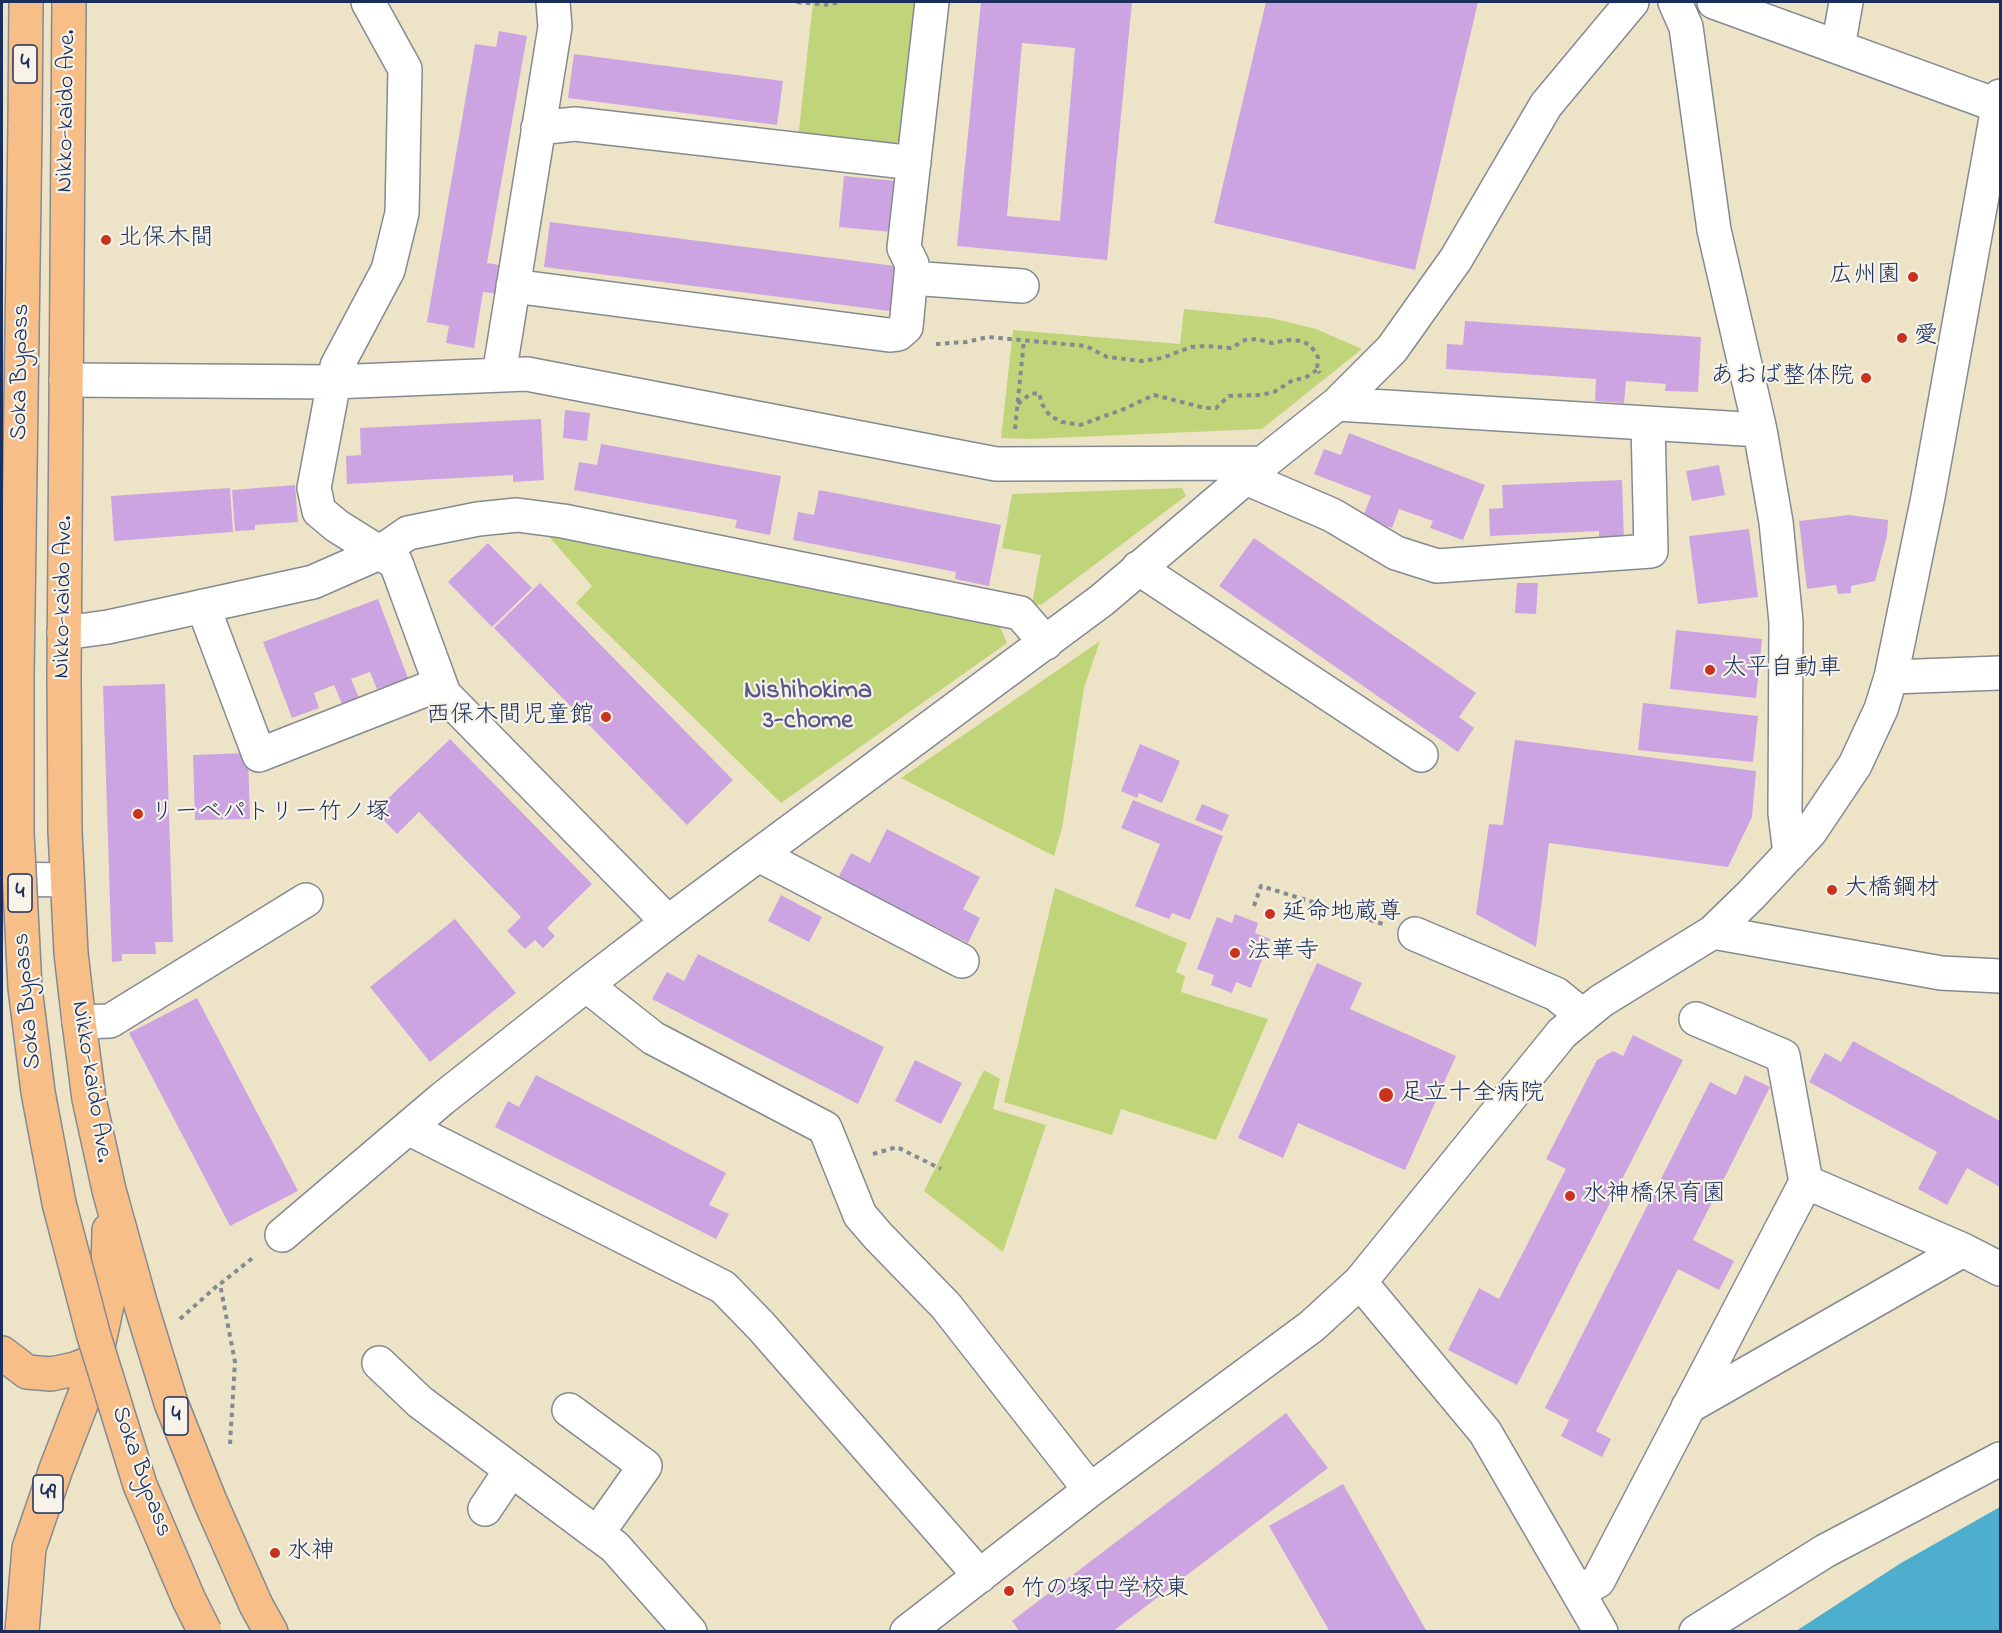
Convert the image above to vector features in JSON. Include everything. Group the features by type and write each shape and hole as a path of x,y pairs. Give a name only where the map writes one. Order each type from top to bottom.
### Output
{"main road":[{"name":"Soka Bypass","path":"26,2 17,677 18,832 25,988 38,1092 59,1203 93,1332 141,1485 189,1600 205,1632"},
{"name":"Nikko-kaido Ave.","path":"69,2 64,831 71,953 78,1022 89,1099 109,1190"},
{"name":"4","path":"95,1361 107,1305 110,1258 109,1190"},
{"name":"4","path":"109,1190 171,1403 210,1502 270,1632"},
{"path":"2,1353 27,1372 51,1374 75,1369 95,1361"},
{"name":"49","path":"22,1632 29,1548 95,1361"}],"street":[{"path":"368,2 405,69 402,213 388,270 337,366 314,488 319,511 337,526 396,563 444,693 668,922"},
{"path":"499,375 555,27 553,2"},
{"path":"513,286 888,335 898,333 906,327 912,264 904,248 932,2"},
{"path":"282,1235 442,1099 586,985 1102,600 1254,471 1330,390 1392,350 1456,259 1546,105 1632,2"},
{"path":"1675,2 1686,27 1714,230 1760,430 1776,522 1786,622 1785,813 1790,854"},
{"path":"907,1632 1090,1490 1312,1326 1360,1282 1562,1033 1601,1001 1713,932 1810,832 1856,765 1881,709 1891,677 1928,497 1999,112 1838,47 1714,2"},
{"path":"1838,47 1846,2"},
{"path":"538,128 575,124 914,163"},
{"path":"911,278 1022,286"},
{"path":"66,380 333,382 527,374 996,464 1254,471 1396,552 1437,566 1652,551 1648,424"},
{"path":"1330,390 1648,424 1760,430"},
{"path":"64,633 108,627 313,582 379,553 408,533 478,519 517,515 563,521 1020,613 1046,643"},
{"path":"1138,568 1421,755"},
{"path":"203,606 259,755 440,684"},
{"path":"1891,677 2001,673"},
{"path":"759,855 962,961"},
{"path":"2,879 66,880"},
{"path":"78,1022 110,1021 306,900"},
{"path":"1713,932 1941,973 2001,976"},
{"path":"1415,934 1556,994 1583,1016"},
{"path":"586,985 653,1038 825,1128 858,1210 877,1214 1090,1490"},
{"path":"1578,1592 1598,1581 1806,1182 1783,1056 1696,1019"},
{"path":"408,1128 723,1287 769,1335 980,1576"},
{"path":"1806,1182 1963,1250 2001,1269"},
{"path":"1688,1407 1963,1250"},
{"path":"1360,1282 1485,1432 1601,1632"},
{"path":"379,1363 420,1402 615,1547 690,1632"},
{"path":"569,1410 645,1466 597,1534"},
{"path":"1696,1632 1825,1551 2001,1459"},
{"path":"485,1509 511,1470"}],"path":[{"path":"797,2 830,5 838,2"},
{"path":"898,333 908,339 936,344 966,342 988,337 1086,346 1107,357 1142,361 1162,358 1191,347 1231,348 1245,340 1257,339 1272,344 1288,340 1302,341 1311,346 1318,357 1317,370 1330,390"},
{"path":"1014,437 1024,340"},
{"path":"1018,404 1030,394 1039,393 1042,404 1050,416 1062,422 1080,425 1124,409 1154,394 1205,408 1216,408 1229,396 1274,392 1293,380 1305,378 1317,370"},
{"path":"1254,906 1262,886 1415,934"},
{"path":"839,1163 897,1147 941,1169"},
{"path":"180,1319 282,1235"},
{"path":"220,1284 235,1362 230,1444"}],"green space":[{"path":"813,2 919,2 906,134 890,149 798,139"},
{"path":"1184,309 1271,318 1316,329 1362,349 1262,429 1029,439 1001,438 1013,330 1180,344"},
{"path":"1182,488 1186,496 1041,605 1032,604 1041,555 1002,548 1012,494"},
{"path":"546,533 999,624 1007,643 781,803 576,603 592,586"},
{"path":"1100,641 1084,688 1062,828 1054,856 901,778"},
{"path":"1055,888 1187,943 1176,972 1185,976 1181,992 1268,1019 1216,1140 1121,1109 1112,1135 1004,1102"},
{"path":"984,1070 1000,1079 993,1109 1046,1125 1003,1252 924,1191"}],"water":[{"path":"2000,1507 2000,1631 1796,1631 1901,1563"}],"building":[{"path":"981,2 1132,2 1107,260 957,246","holes":["1022,43 1075,48 1060,221 1007,216"]},
{"path":"1266,2 1478,2 1415,270 1214,223"},
{"path":"499,31 527,36 487,263 505,266 499,294 483,292 474,348 446,343 449,326 427,322 475,44 496,47"},
{"path":"574,54 783,81 777,125 568,98"},
{"path":"844,176 896,181 892,232 839,227"},
{"path":"550,222 895,266 890,311 544,267"},
{"path":"1465,321 1701,337 1698,392 1665,391 1666,384 1626,381 1624,403 1595,401 1596,379 1446,369 1447,344 1463,345"},
{"path":"565,410 590,413 587,441 563,438"},
{"path":"541,419 544,480 513,482 513,475 347,484 346,456 361,455 360,428"},
{"path":"1349,433 1485,485 1463,540 1430,528 1433,521 1399,509 1392,528 1363,517 1371,496 1314,474 1324,449 1341,455"},
{"path":"601,444 781,476 770,535 735,528 737,520 574,490 579,462 597,465"},
{"path":"1719,465 1725,495 1692,501 1686,471"},
{"path":"1622,480 1624,541 1599,543 1599,531 1490,536 1489,509 1503,508 1502,485"},
{"path":"295,485 298,522 255,525 255,530 235,531 232,490"},
{"path":"230,488 233,532 114,541 111,496"},
{"path":"819,490 1001,525 989,586 955,579 956,572 793,540 798,512 814,515"},
{"path":"1849,515 1888,520 1887,536 1875,581 1851,586 1851,593 1838,594 1836,585 1807,589 1799,521"},
{"path":"1749,529 1758,597 1698,604 1689,536"},
{"path":"1254,538 1476,693 1459,717 1474,728 1458,752 1219,586"},
{"path":"488,543 532,588 492,627 448,582"},
{"path":"540,583 733,780 687,825 494,628"},
{"path":"1517,583 1538,583 1536,614 1515,613"},
{"path":"378,599 408,678 377,689 370,672 351,679 359,698 342,704 334,685 314,693 319,708 292,718 263,642"},
{"path":"1676,630 1762,639 1756,698 1670,689"},
{"name":"リーベパトリー竹ノ塚","path":"165,684 173,942 155,942 156,954 122,954 122,961 112,962 103,686"},
{"path":"1643,703 1758,716 1753,762 1638,750"},
{"path":"450,739 592,884 547,928 555,936 543,948 535,940 525,949 507,931 521,917 419,812 397,834 375,811"},
{"path":"1515,740 1756,771 1752,817 1728,867 1549,843 1536,947 1476,914 1489,824 1503,825"},
{"path":"1140,744 1180,761 1162,803 1139,793 1137,798 1121,791"},
{"path":"248,753 250,819 195,820 193,755"},
{"path":"1133,800 1223,836 1190,920 1172,913 1169,919 1135,906 1160,844 1121,828"},
{"path":"1202,804 1229,815 1222,831 1195,820"},
{"path":"887,829 980,877 963,909 980,918 968,943 838,878 851,853 870,863"},
{"path":"781,895 822,917 809,942 768,921"},
{"path":"1235,914 1258,923 1255,933 1270,939 1251,988 1236,982 1232,993 1211,985 1214,975 1197,969 1217,917 1232,923"},
{"path":"455,919 516,993 430,1062 370,987"},
{"path":"698,954 884,1047 858,1104 652,999 667,972 684,981"},
{"path":"1317,963 1362,983 1350,1009 1456,1056 1405,1170 1298,1123 1283,1158 1238,1138"},
{"path":"197,998 298,1191 230,1226 129,1033"},
{"path":"1633,1035 1683,1060 1517,1385 1448,1350 1479,1288 1499,1299 1566,1169 1546,1159 1597,1060 1613,1051 1623,1056"},
{"path":"1853,1041 2000,1121 2000,1187 1967,1168 1947,1205 1918,1189 1937,1152 1809,1082 1825,1053 1841,1062"},
{"path":"915,1060 962,1083 941,1124 895,1101"},
{"path":"536,1075 726,1173 709,1205 729,1214 716,1239 495,1127 508,1101 519,1107"},
{"path":"1745,1075 1770,1087 1693,1240 1734,1261 1719,1290 1678,1269 1596,1431 1611,1439 1602,1457 1561,1436 1569,1420 1545,1408 1710,1082 1736,1095"},
{"path":"1286,1413 1328,1468 1112,1632 1020,1632 1012,1621"},
{"path":"1343,1484 1427,1632 1330,1632 1269,1526"}],"place":[{"name":"北保木間","path":"106,240"},
{"name":"広州園","path":"1913,277"},
{"name":"愛","path":"1902,338"},
{"name":"あおば整体院","path":"1866,378"},
{"name":"太平自動車","path":"1710,670"},
{"name":"西保木間児童館","path":"606,717"},
{"name":"リーベパトリー竹ノ塚","path":"138,814"},
{"name":"大橋鋼材","path":"1832,890"},
{"name":"延命地蔵尊","path":"1270,914"},
{"name":"法華寺","path":"1235,953"},
{"name":"足立十全病院","path":"1386,1095"},
{"name":"水神橋保育園","path":"1570,1196"},
{"name":"水神","path":"275,1553"},
{"name":"竹の塚中学校東","path":"1009,1591"}],"district":[{"name":"Nishihokima 3-chome","path":"808,708"}]}
